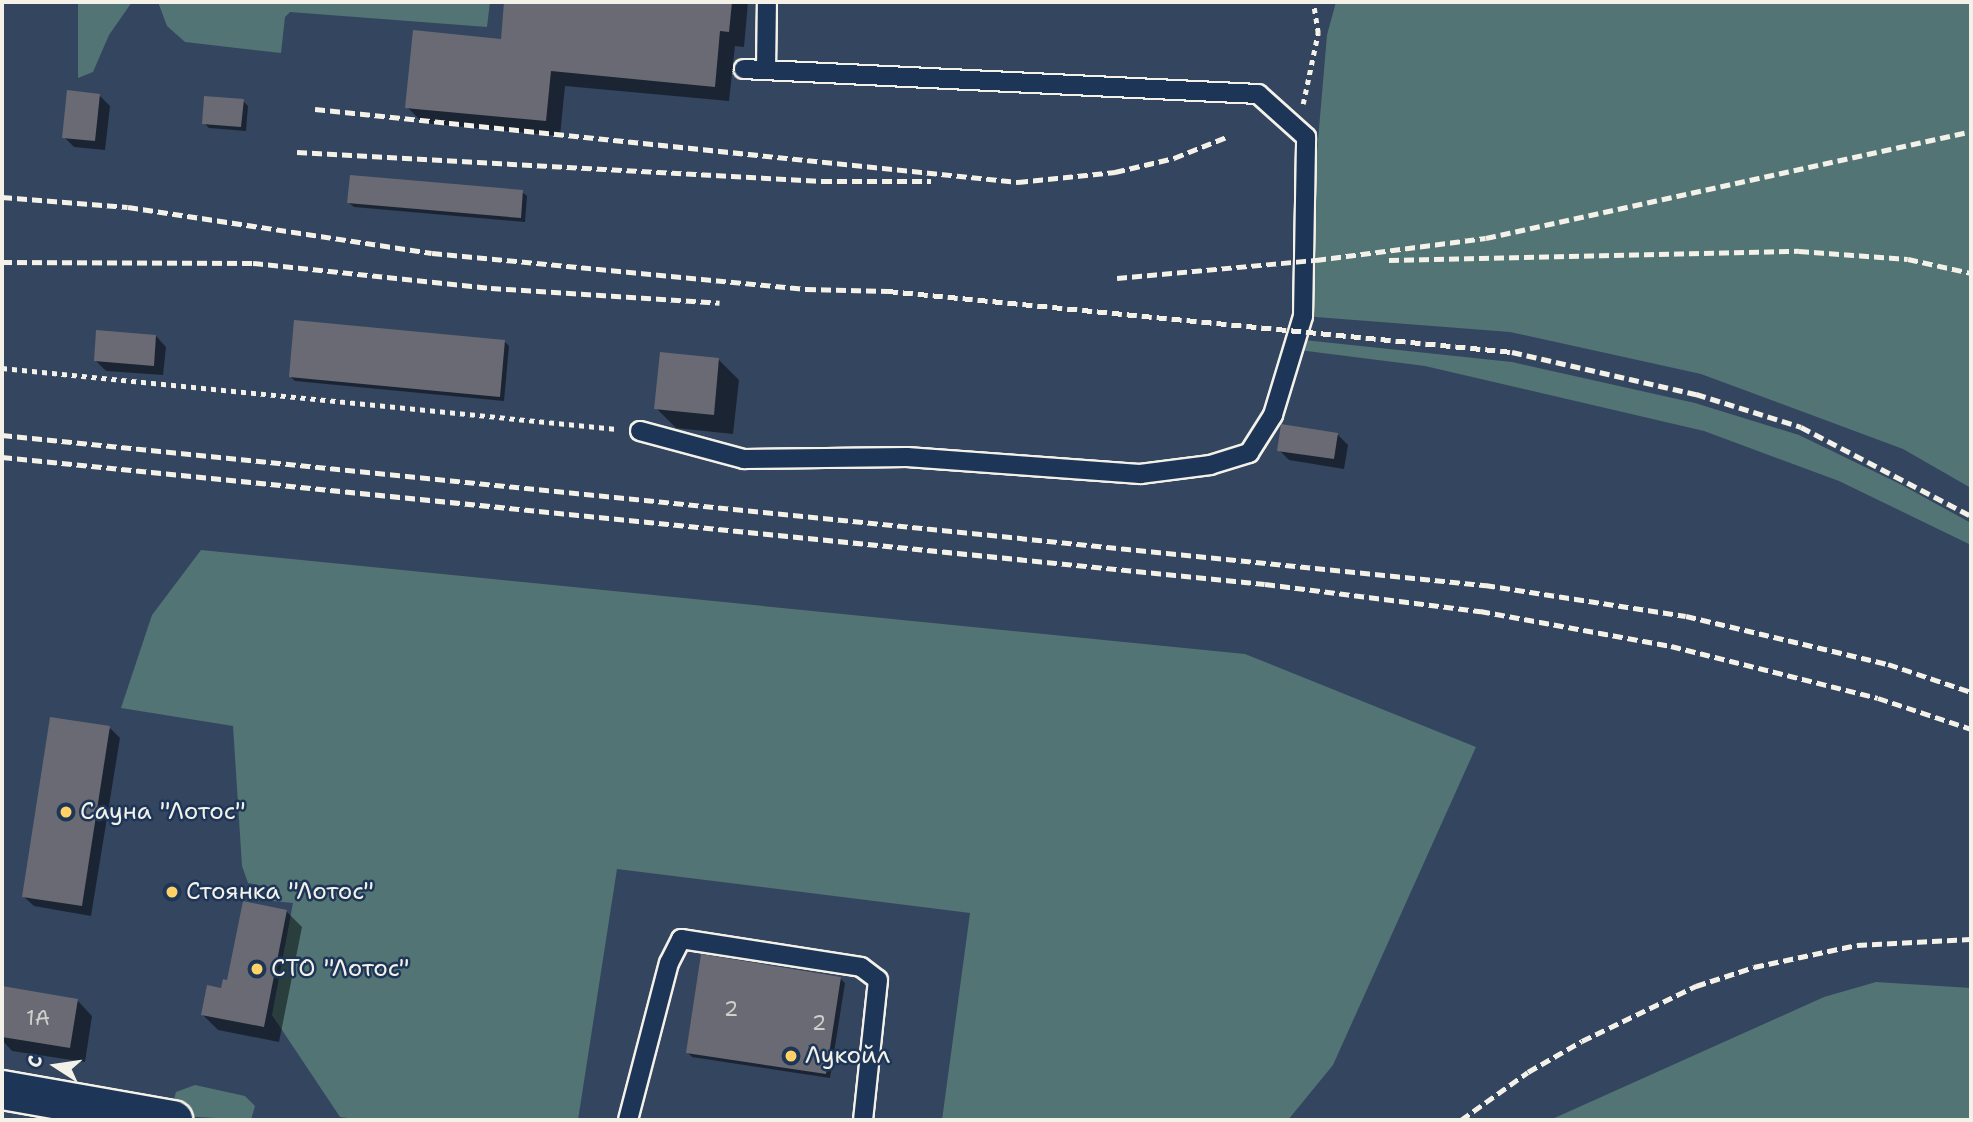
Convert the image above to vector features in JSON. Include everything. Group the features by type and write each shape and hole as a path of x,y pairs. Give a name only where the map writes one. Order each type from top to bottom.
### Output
{"street":[{"path":"2,1090 115,1115 173,1120"}],"lane":[{"path":"766,70 767,2"},
{"path":"640,431 744,459 907,457 1140,474 1210,465 1250,453 1273,415 1303,316 1306,137 1258,93 744,69"},
{"path":"628,1120 669,963 681,939 862,967 878,980 863,1120"}],"path":[{"path":"1298,130 1318,33 1312,2"},
{"path":"2,368 640,431"}],"green space":[{"path":"78,2 132,2 109,35 93,72 78,78"},
{"path":"158,2 490,2 487,27 290,12 285,17 281,53 185,42 167,26"},
{"path":"1336,2 1971,2 1971,488 1903,449 1701,374 1510,332 1303,316 1327,35"},
{"path":"1285,338 1512,362 1695,403 1799,435 1900,484 1971,523 1971,545 1839,481 1704,431 1425,366 1283,348"},
{"path":"201,550 1245,654 1476,747 1333,1065 1288,1120 942,1120 970,913 617,869 578,1120 364,1120 340,1117 272,1015 293,903 273,901 269,887 248,883 242,866 233,726 121,708 152,615"},
{"path":"1876,982 1971,988 1971,1120 1550,1120 1824,997"},
{"path":"195,1085 245,1096 255,1106 251,1120 181,1116 172,1106 176,1092"}],"building":[{"path":"504,2 732,2 729,32 720,31 715,87 551,71 546,121 405,108 413,30 501,39"},
{"path":"67,90 100,94 95,141 62,138"},
{"path":"204,96 244,99 241,127 202,124"},
{"path":"350,175 523,190 521,218 347,203"},
{"path":"294,320 505,340 500,397 289,377"},
{"path":"96,330 156,335 154,366 94,361"},
{"path":"660,352 719,358 714,415 654,409"},
{"path":"1281,424 1338,433 1334,459 1277,451"},
{"name":"Сауна \"Лотос\"","path":"50,717 110,726 82,906 22,897"},
{"name":"СТО \"Лотос\"","path":"243,901 287,910 264,1027 201,1015 207,985 221,988 223,979 227,980"},
{"path":"701,954 841,977 826,1074 686,1053"},
{"path":"2,986 78,999 70,1048 2,1037"}],"railway":[{"path":"315,109 1018,182 1115,172 1174,158 1229,136"},
{"path":"1117,278 1316,260 1486,238 1971,131"},
{"path":"297,152 822,181 931,181"},
{"path":"2,197 128,207 432,253 806,289 888,291 1512,352 1696,394 1801,427 1971,516"},
{"path":"1389,260 1799,251 1908,259 1971,273"},
{"path":"2,262 253,263 491,288 720,303"},
{"path":"2,435 1485,585 1686,616 1888,664 1971,692"},
{"path":"2,457 1265,584 1480,611 1671,646 1878,698 1971,729"},
{"path":"1461,1120 1528,1072 1582,1041 1696,986 1754,967 1857,945 1971,939"}],"place":[{"name":"Сауна \"Лотос\"","path":"66,812"},
{"name":"Стоянка \"Лотос\"","path":"172,892"},
{"name":"СТО \"Лотос\"","path":"257,969"},
{"name":"Лукойл","path":"791,1056"}]}
